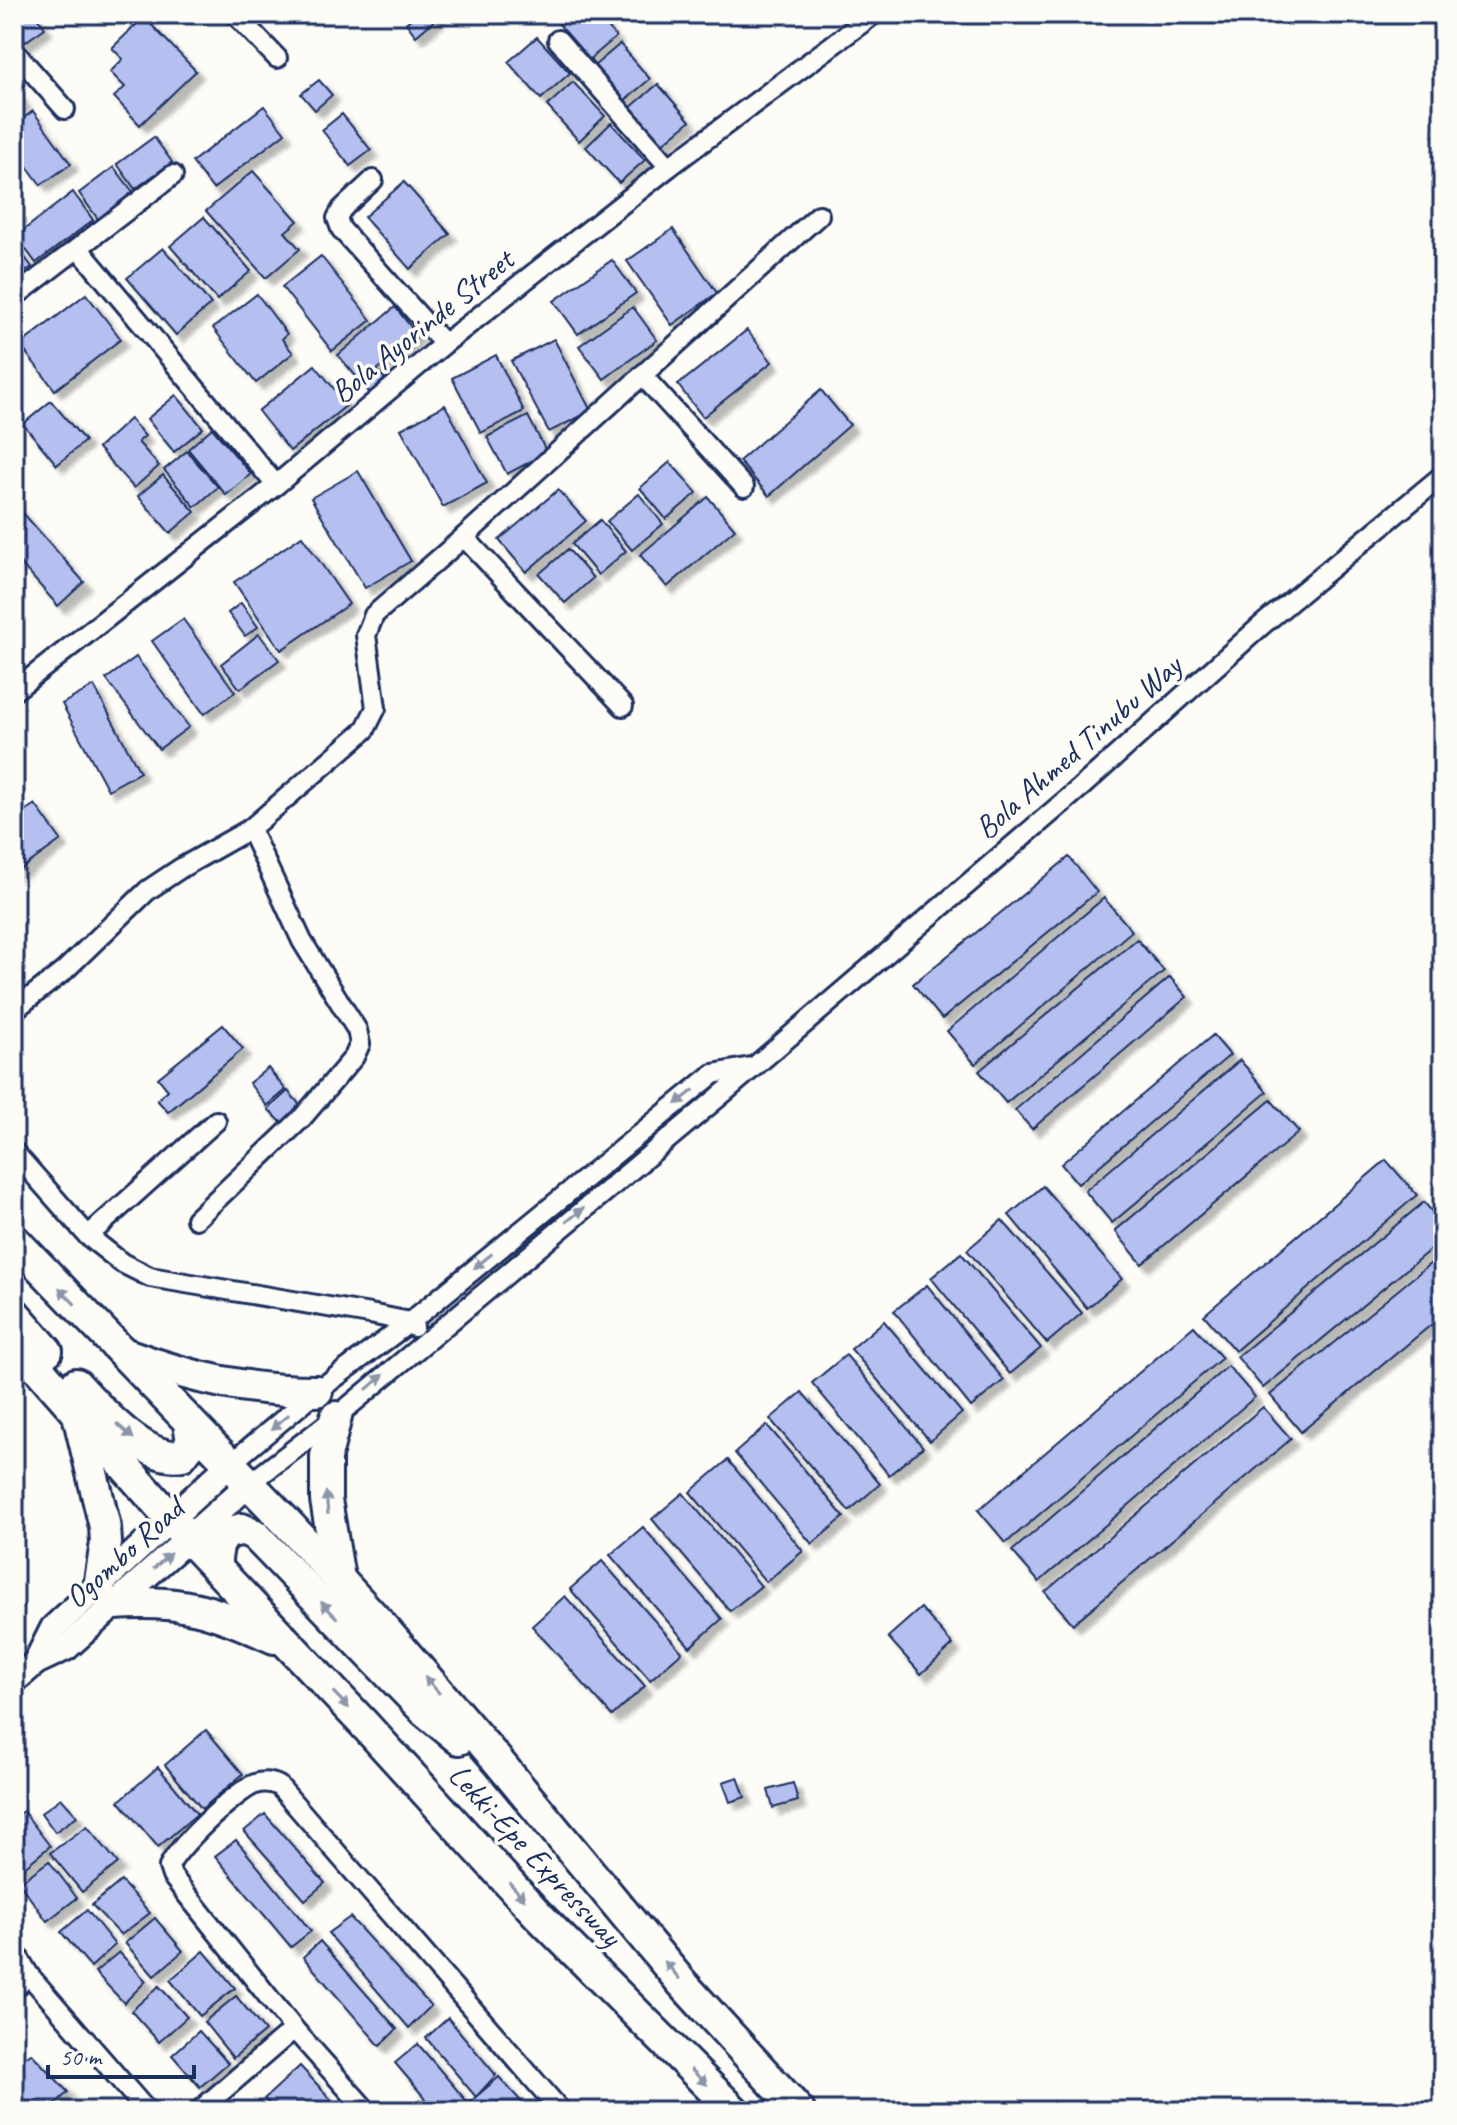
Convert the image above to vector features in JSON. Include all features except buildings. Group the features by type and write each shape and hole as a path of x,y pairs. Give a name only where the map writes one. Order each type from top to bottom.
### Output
{"highway":[{"path":"14,1240 120,1352 167,1369 227,1384 274,1391 317,1391"},
{"path":"14,1313 89,1398 131,1437 150,1450 164,1456 182,1455 192,1442 189,1423"},
{"name":"Lekki-Epe Expressway","path":"14,1341 179,1528 538,1915 734,2111"},
{"name":"Lekki-Epe Expressway","path":"120,1352 240,1474 381,1625 682,1983 799,2111"},
{"path":"77,1413 105,1527 106,1595 135,1602 195,1606 224,1614 287,1643"},
{"path":"336,1417 326,1456 326,1500 339,1580"},
{"path":"215,1565 218,1546 225,1534 242,1529 255,1535 425,1711 528,1797"}],"main road":[{"name":"Ogombo Road","path":"14,1681 36,1662 53,1628 106,1595 240,1474"}],"street":[{"path":"235,14 277,58"},
{"name":"Bola Ayorinde Street","path":"14,691 276,485 444,344 669,167 874,14"},
{"path":"558,40 669,167"},
{"path":"14,51 65,109"},
{"path":"14,297 173,175"},
{"path":"373,180 342,209 337,218 341,229 444,344"},
{"path":"14,1010 64,971 148,890 250,829 365,730 376,708 366,635 374,615 819,215"},
{"path":"79,249 276,485"},
{"path":"642,375 744,487"},
{"name":"Bola Ahmed Tinubu Way","path":"240,1474 336,1417 754,1066 1080,788 1262,625 1443,475"},
{"path":"464,537 623,706"},
{"path":"196,1219 302,1118 354,1057 360,1044 357,1030 302,941 250,829"},
{"path":"240,1474 317,1391 410,1322 713,1074 754,1066"},
{"path":"88,1236 216,1121"},
{"path":"14,1152 88,1236 122,1263 150,1277 410,1322 426,1339"},
{"path":"367,2111 294,2029 172,1876 169,1867 172,1859 205,1824 247,1788 259,1783 272,1782 279,1786 561,2111"},
{"path":"14,1950 29,1975 147,2111"},
{"path":"14,1989 29,1975"},
{"path":"199,2111 294,2029"}]}
